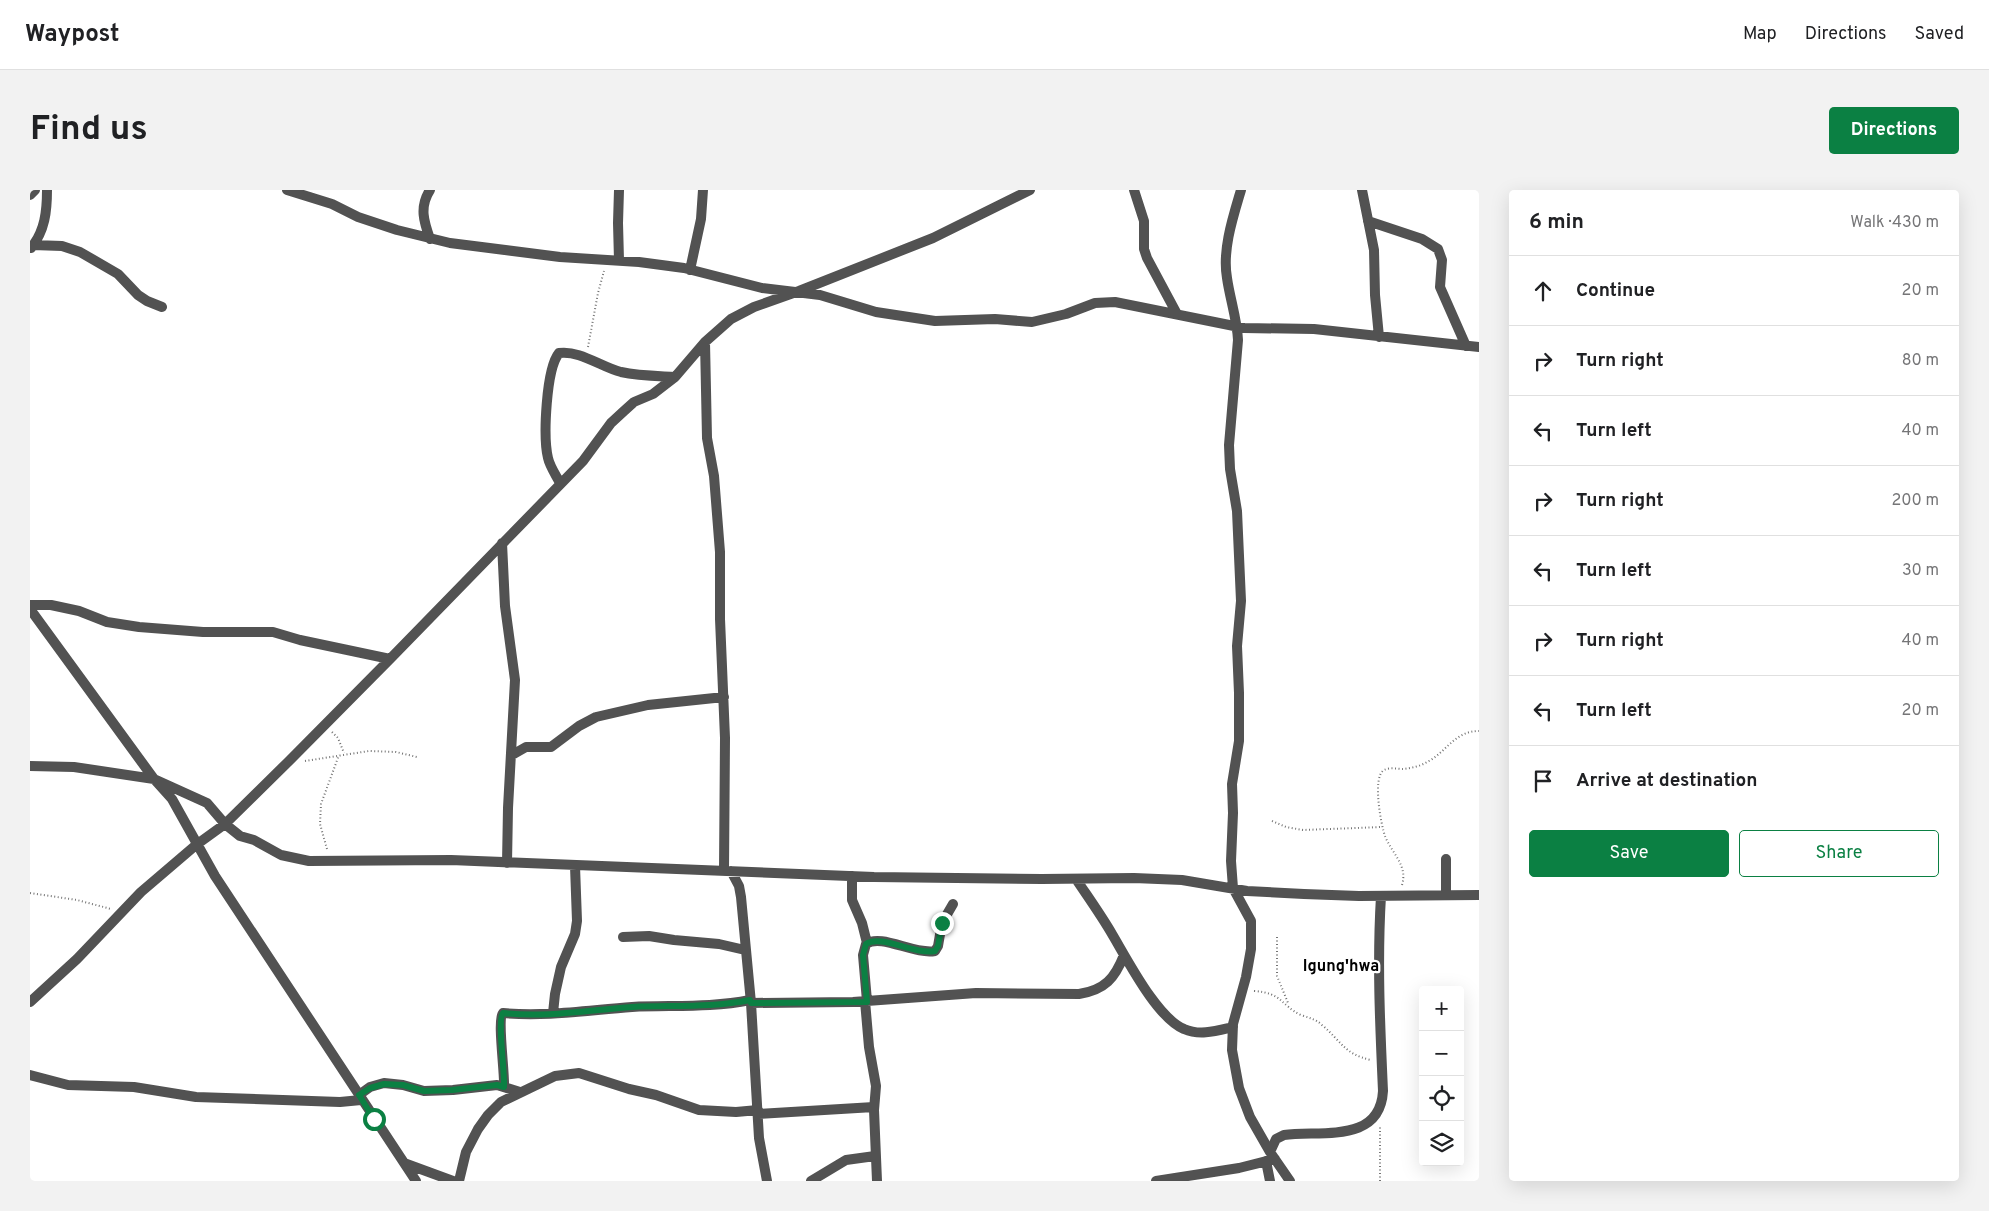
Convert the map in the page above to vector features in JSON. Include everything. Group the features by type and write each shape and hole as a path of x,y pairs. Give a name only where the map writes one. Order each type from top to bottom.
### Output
{"street":[{"path":"30,195 35,190"},
{"path":"31,247 39,236 45,219 47,190"},
{"path":"287,190 332,204 358,217 430,239 482,249 560,257 619,260 690,270 762,288 820,294 876,312 935,321 995,319 1032,322 1066,314 1102,302 1131,304 1238,327 1314,329 1479,347"},
{"path":"430,190 423,208 423,217 430,239"},
{"path":"619,190 619,260"},
{"path":"690,270 701,219 703,190"},
{"path":"30,1002 76,959 141,892 196,845 224,824 288,762 582,462 611,423 634,402 653,394 675,377 705,342 731,319 754,306 799,291 933,238 1030,190"},
{"path":"1134,190 1144,220 1144,249 1147,258 1176,314"},
{"path":"1241,190 1234,211 1226,265 1226,277 1238,327 1238,348 1229,445 1230,469 1237,511 1241,601 1237,646 1239,741 1232,784 1231,861 1233,888 1251,920 1251,949 1233,1027 1232,1050 1239,1088 1250,1117 1270,1157 1290,1181"},
{"path":"1362,190 1374,250 1379,337"},
{"path":"1368,221 1422,239 1438,249 1442,260 1440,287 1442,294 1448,302 1466,346"},
{"path":"31,247 62,246 80,252 118,274 138,295 162,307"},
{"path":"705,342 707,438 714,476 719,531 727,871 739,886 751,1002 752,1048 759,1112 759,1138 767,1181"},
{"path":"560,483 549,460 546,447 550,372 554,359 559,353 565,352 586,358 621,372 675,377"},
{"path":"502,543 505,606 515,680 507,863"},
{"path":"30,605 51,605 79,611 107,622 139,627 203,632 273,632 390,660"},
{"path":"30,609 154,779 172,799 196,839 196,845"},
{"path":"512,755 526,747 552,747 579,726 596,717 648,705 724,697"},
{"path":"30,766 74,767 154,779 207,803 224,824 240,836 261,843 281,854 303,860 451,860 852,876 1134,878 1182,880 1268,892 1382,896 1479,895"},
{"path":"196,845 201,849 215,876 416,1181"},
{"path":"1446,858 1446,895"},
{"path":"553,1013 561,967 575,934 577,921 575,866"},
{"path":"852,876 852,900 862,922 867,943 863,955 869,1047 876,1086 874,1107 877,1181"},
{"path":"1076,879 1154,1001 1170,1020 1182,1028 1196,1033 1210,1033 1233,1027"},
{"path":"1270,1181 1270,1157 1276,1139 1284,1135 1354,1130 1372,1120 1380,1110 1383,1091 1378,978 1382,896"},
{"path":"867,943 875,941 917,951 935,951 938,946 942,923 953,904"},
{"path":"623,937 649,936 719,944 745,950"},
{"path":"504,1087 504,1058 499,1023 501,1014 524,1015 604,1011 632,1007 693,1007 751,1002 866,1002 976,993 1059,994 1089,992 1100,988 1111,979 1124,955"},
{"path":"459,1181 466,1152 488,1115 501,1102 555,1076 579,1074 656,1095 694,1109 712,1112 874,1107"},
{"path":"30,1075 68,1085 134,1087 196,1097 340,1102 360,1098 370,1088 384,1084 403,1085 424,1091 497,1085 520,1092"},
{"path":"811,1181 846,1160 875,1156"},
{"path":"1156,1181 1239,1168 1270,1157"},
{"path":"404,1163 453,1181"}],"path":[{"path":"586,358 598,292 608,260"},
{"path":"325,725 338,738 345,754"},
{"path":"1396,895 1402,884 1404,873 1398,858 1386,839 1382,827 1378,795 1379,779 1384,770 1419,766 1437,756 1451,741 1460,735 1479,731"},
{"path":"288,762 377,751 396,752 417,757"},
{"path":"327,861 327,850 320,824 320,804 338,755"},
{"path":"1272,821 1286,827 1303,830 1382,827"},
{"path":"30,893 77,900 121,913"},
{"path":"1277,938 1277,976 1288,1005"},
{"path":"1242,991 1270,994 1302,1016 1318,1021 1350,1053 1359,1057 1382,1061"},
{"path":"1380,1110 1380,1181"}],"district":[{"name":"Igung'hwa","path":"1341,967"}],"route":[{"path":"374,1119 359,1095 379,1085 403,1085 424,1091 497,1085 504,1087 504,1058 499,1023 500,1015 503,1013 534,1015 604,1011 632,1007 693,1007 730,1004 750,1000 751,1003 867,1002 863,955 866,944 875,941 885,942 917,951 935,951 938,946 942,923"}]}
